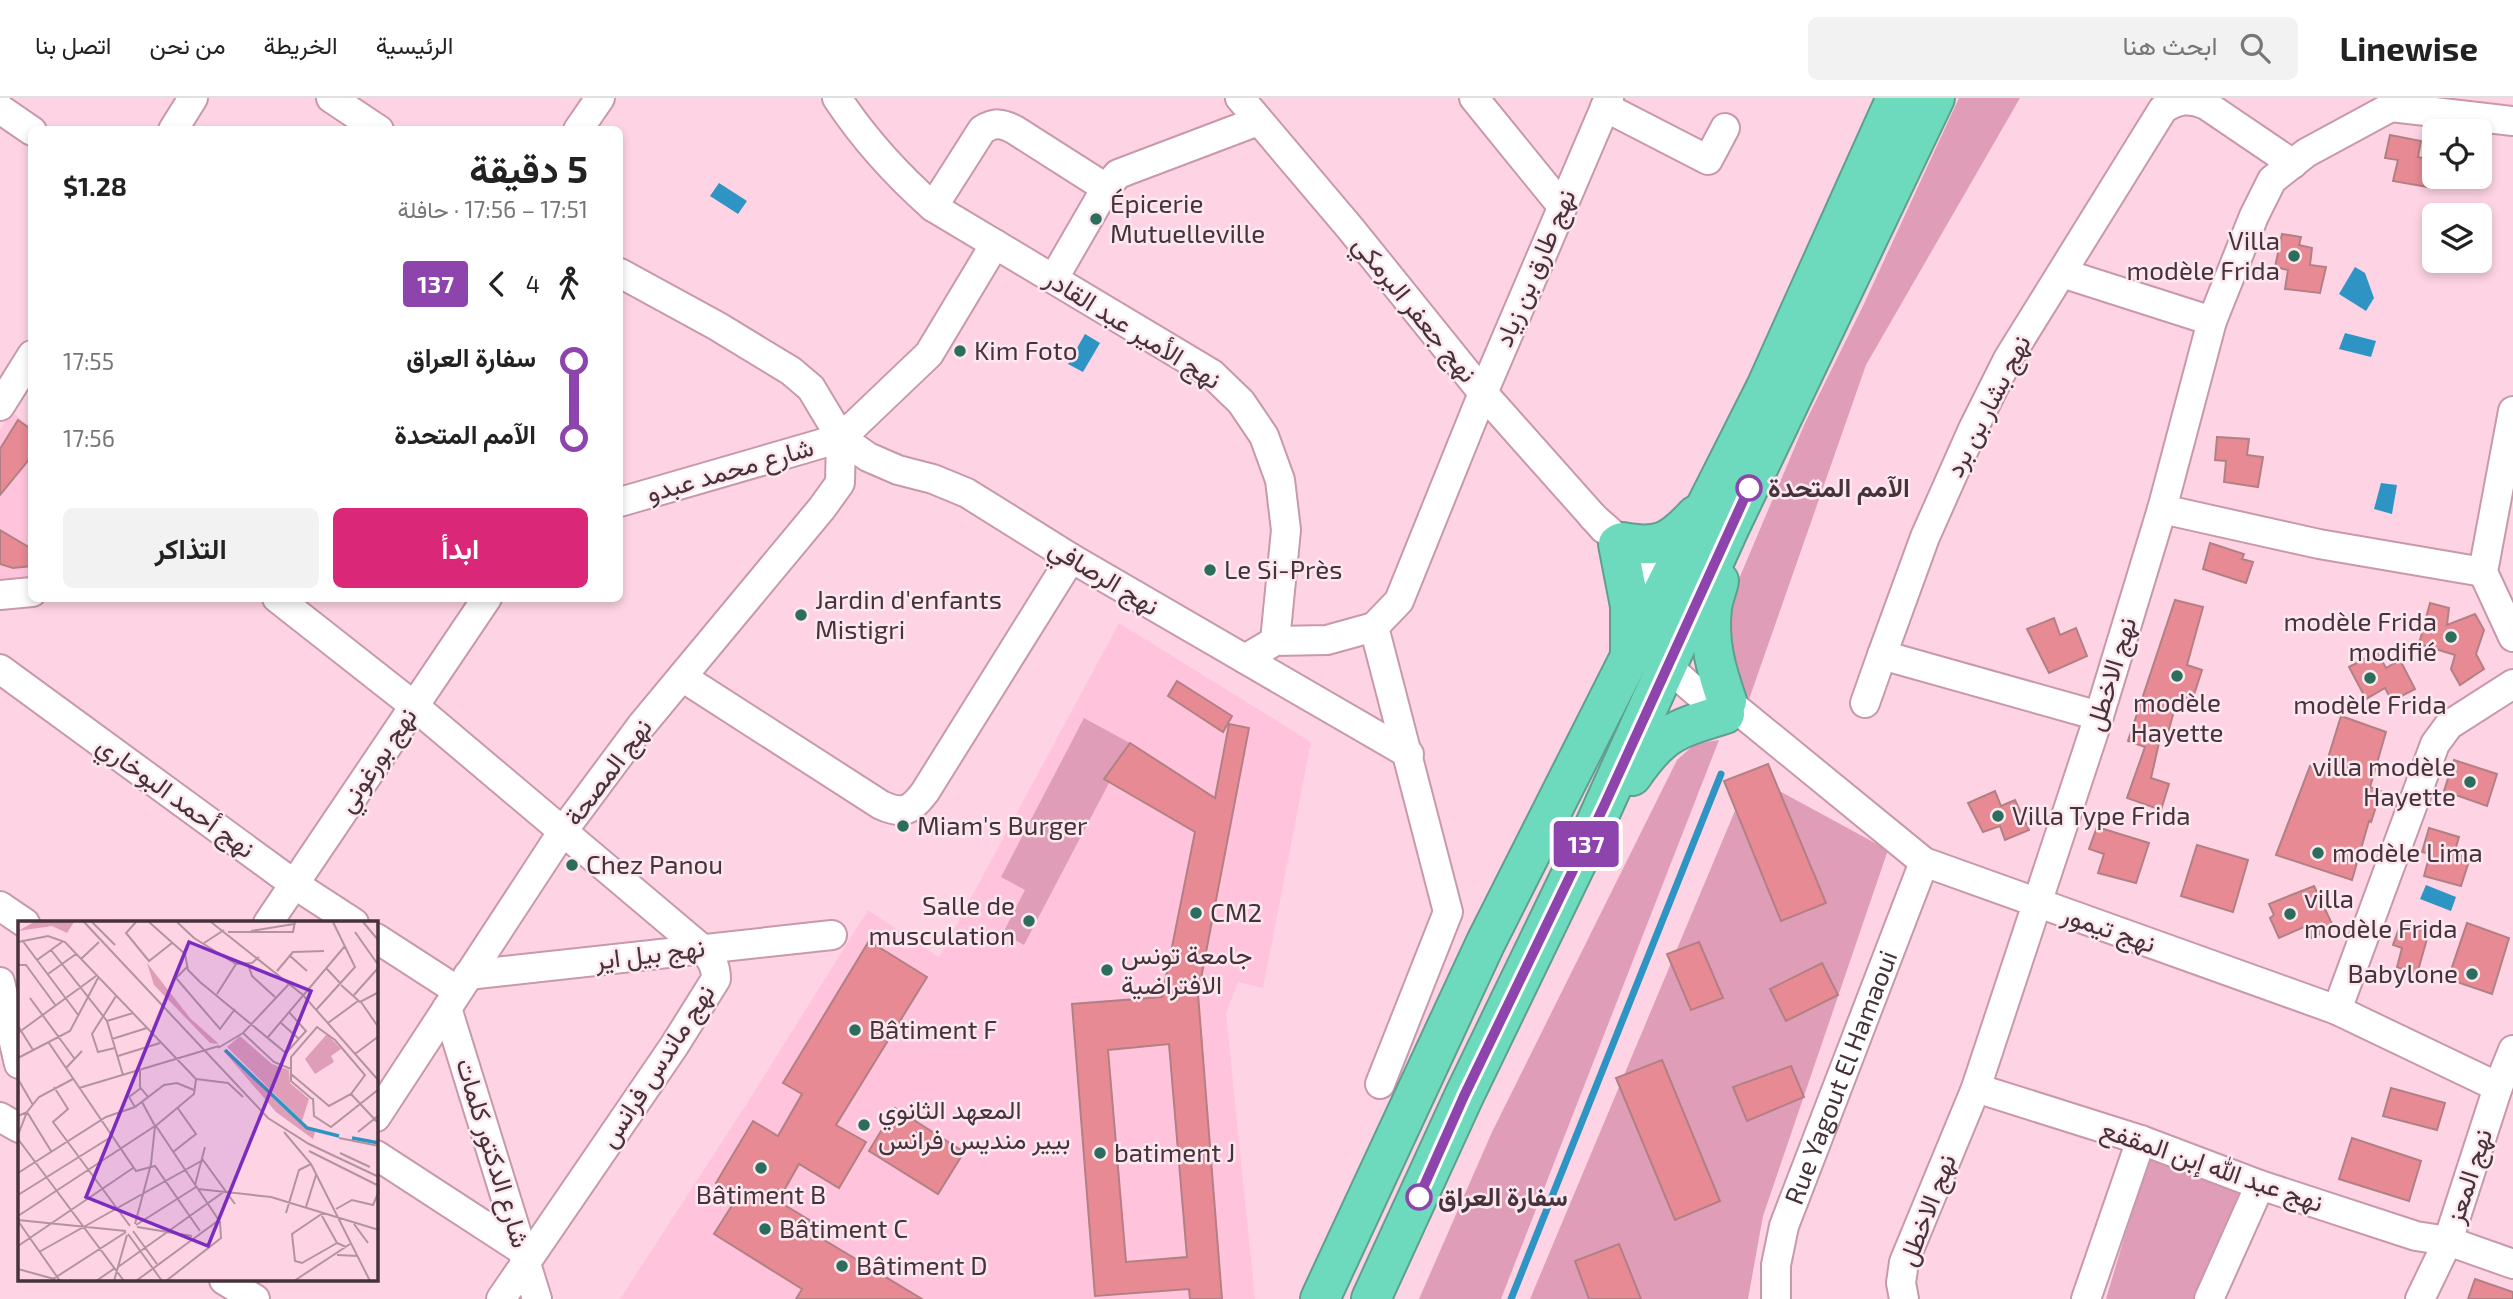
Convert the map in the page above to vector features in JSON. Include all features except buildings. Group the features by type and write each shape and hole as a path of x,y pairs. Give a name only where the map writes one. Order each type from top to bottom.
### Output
{"highway":[{"path":"1371,1299 1593,829 1659,631 1735,468 1766,387 1896,98"},
{"path":"1320,1299 1486,942 1659,631 1935,98"},
{"path":"1593,829 1645,757 1666,737 1688,725 1735,712 1715,667 1711,643 1718,516 1766,387"},
{"path":"1659,631 1630,606 1620,543 1660,544 1681,531 1718,516"},
{"path":"1551,915 1563,870 1654,663 1659,631"}],"street":[{"path":"176,126 193,98"},
{"path":"331,98 373,126"},
{"name":"نهج الأمير عبد القادر","path":"837,98 856,126 908,184 933,207 1213,374 1241,402 1264,436 1280,480 1286,530 1275,641"},
{"name":"نهج جعفر البرمكي","path":"1240,98 1483,393 1593,517 1653,576 1659,631 1735,712"},
{"path":"1474,98 1561,205"},
{"path":"580,126 596,99"},
{"name":"نهج بشار بن برد","path":"1865,703 1925,537 1973,429 2008,359 2163,109 2176,101 2191,99 2206,105 2293,164"},
{"path":"1607,102 1708,160 1725,128"},
{"name":"نهج طارق بن زياد","path":"1374,627 1399,601 1561,205 1607,102"},
{"name":"نهج الاخطل","path":"1903,1299 1901,1283 1904,1262 1976,1088 2099,716 2162,509 2212,321 2272,180 2306,153 2392,102 2513,121"},
{"path":"0,109 28,128"},
{"path":"1054,278 1106,188 1118,174 1258,121"},
{"path":"933,207 982,130 993,123 1015,130 1106,188"},
{"path":"623,274 791,371 811,388 841,438 929,354 995,244"},
{"path":"2062,273 2212,321"},
{"path":"11,394 28,362"},
{"path":"2513,411 2483,572 2513,637"},
{"name":"شارع محمد عبدو","path":"623,501 841,438"},
{"name":"نهج الرصافي","path":"841,438 867,457 898,470 933,478 967,493 1071,558 1409,754"},
{"name":"نهج المصحة","path":"378,1114 563,831 641,726 840,483 841,438"},
{"path":"2162,509 2319,544 2483,572"},
{"path":"682,677 881,806 904,811 916,803 1071,558"},
{"path":"0,595 28,592"},
{"name":"نهج ماندس فرانس","path":"282,602 413,705 712,959 716,979 674,1046 524,1257"},
{"name":"نهج بورغوني","path":"269,921 484,602"},
{"path":"1245,659 1275,641 1327,640 1374,627 1448,912 1380,1084"},
{"path":"1882,655 2099,716"},
{"name":"نهج أحمد البوخاري","path":"0,669 294,884 351,921"},
{"path":"2337,1010 2435,744 2449,725 2513,684"},
{"name":"نهج تيمور","path":"1735,712 1924,862 2337,1010 2498,1087"},
{"name":"Rue Yagout El Hamaoui","path":"1776,1299 1776,1265 1784,1226 1924,862"},
{"path":"0,906 22,921"},
{"name":"نهج بيل اير","path":"458,991 701,948 832,935"},
{"path":"378,939 458,991"},
{"path":"0,982 18,1060"},
{"name":"شارع الدكتور كلمات","path":"458,991 524,1257 537,1299"},
{"name":"نهج المعز","path":"2420,1299 2448,1241 2498,1087 2513,1050"},
{"name":"نهج عبد الله إبن المقفع","path":"1976,1088 2141,1140 2260,1185 2416,1236 2448,1241 2513,1264"},
{"path":"0,1117 18,1127"},
{"path":"2086,1299 2141,1140"},
{"path":"378,1157 524,1257 501,1299"},
{"path":"2209,1299 2260,1185"},
{"path":"227,1282 257,1299 270,1282"}],"shaded area":[{"path":"1959,98 2020,98 1866,365 1747,705 1722,619 1805,423 1863,306"},
{"path":"12,412 28,425 28,581 0,584 0,430"},
{"name":"جامعة تونس الافتراضية","path":"1119,623 1311,742 1263,988 1238,982 1226,1013 1255,1299 620,1299 868,910 939,957"},
{"path":"1084,718 1130,743 1024,945 1003,933 1025,890 1001,877"},
{"path":"1719,740 1501,1299 1419,1299 1492,1132 1677,760 1695,744"},
{"path":"1750,775 1888,850 1763,1216 1748,1299 1530,1299"},
{"path":"2149,1154 2248,1188 2199,1299 2106,1299"}],"water":[{"path":"719,183 747,201 738,214 710,196"},
{"path":"2355,267 2365,273 2374,298 2366,311 2339,294"},
{"path":"2345,333 2376,341 2371,357 2339,349"},
{"path":"1085,334 1100,343 1083,372 1068,364"},
{"path":"2381,483 2397,485 2392,514 2374,509"},
{"path":"2426,885 2456,897 2451,911 2420,899"}],"waterway":[{"path":"1511,1299 1721,774"}],"bus line":[{"name":"137","path":"1419,1197 1464,1096 1604,806 1749,488"}],"place":[{"name":"Épicerie Mutuelleville","path":"1096,219"},
{"name":"Villa modèle Frida","path":"2294,256"},
{"name":"Kim Foto","path":"960,351"},
{"name":"الآمم المتحدة","path":"1749,488"},
{"name":"Le Si-Près","path":"1210,570"},
{"name":"Jardin d'enfants Mistigri","path":"801,615"},
{"name":"modèle Frida modifié","path":"2451,637"},
{"name":"modèle Hayette","path":"2177,676"},
{"name":"modèle Frida","path":"2370,678"},
{"name":"villa modèle Hayette","path":"2470,782"},
{"name":"Villa Type Frida","path":"1998,816"},
{"name":"Miam's Burger","path":"903,826"},
{"name":"modèle Lima","path":"2318,853"},
{"name":"Chez Panou","path":"572,865"},
{"name":"CM2","path":"1196,913"},
{"name":"villa modèle Frida","path":"2290,914"},
{"name":"Salle de musculation","path":"1029,921"},
{"name":"جامعة تونس الافتراضية","path":"1107,970"},
{"name":"Babylone","path":"2472,974"},
{"name":"Bâtiment F","path":"855,1030"},
{"name":"المعهد الثانوي بيير منديس فرانس","path":"864,1125"},
{"name":"batiment J","path":"1100,1153"},
{"name":"Bâtiment B","path":"761,1168"},
{"name":"سفارة العراق","path":"1419,1197"},
{"name":"Bâtiment C","path":"765,1229"},
{"name":"Bâtiment D","path":"842,1266"}]}
